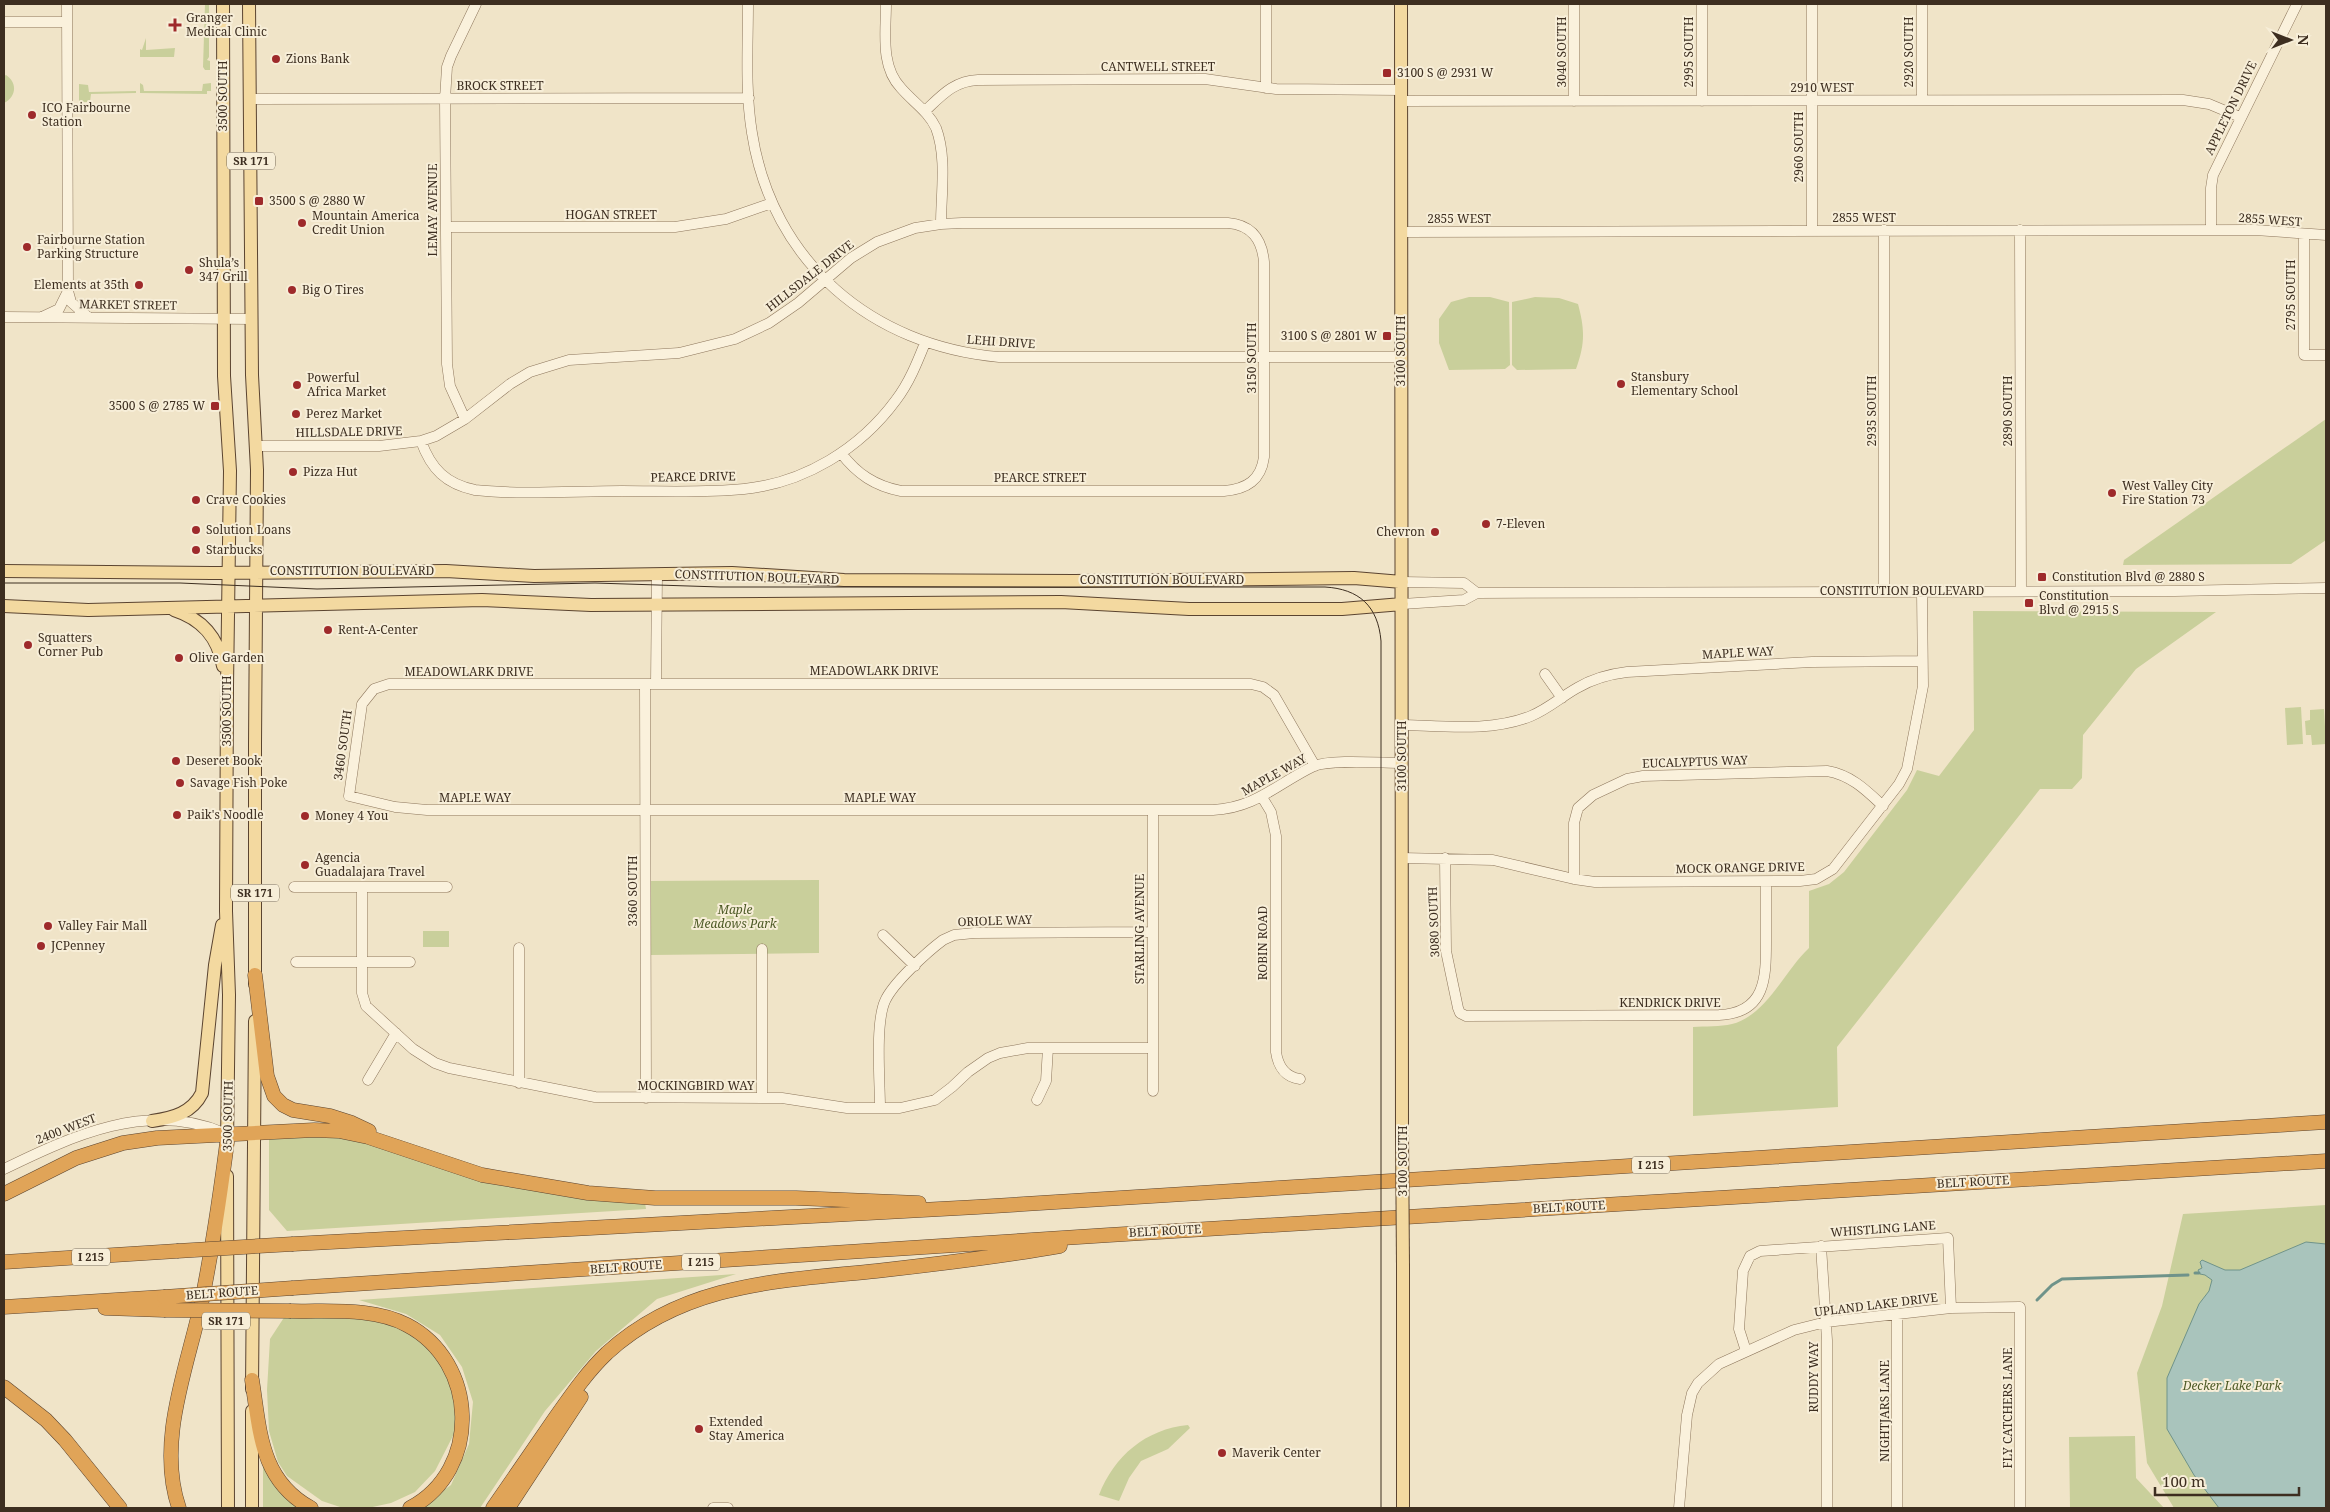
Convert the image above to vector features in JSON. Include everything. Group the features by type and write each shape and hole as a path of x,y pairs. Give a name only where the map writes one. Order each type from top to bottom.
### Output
{"highway":[{"path":"255,974 267,1076 274,1096 283,1105 292,1110 341,1119 363,1128 384,1142"},
{"name":"I 215","path":"4,1262 293,1244 977,1207 2326,1122"},
{"path":"4,1194 76,1158 107,1147 140,1140 327,1130 352,1133 384,1142 482,1175 596,1194 655,1198 839,1199 977,1207"},
{"path":"179,1508 171,1472 171,1442 208,1269 228,1134"},
{"name":"BELT ROUTE","path":"4,1308 62,1304 164,1304 292,1288 1109,1235 2326,1161"},
{"path":"493,1508 577,1388 607,1354 652,1320 709,1296 759,1283 985,1258 1109,1235"},
{"path":"508,1508 584,1393 605,1367 650,1330 680,1310 709,1296"},
{"path":"164,1304 364,1313 397,1320 426,1338 448,1364 458,1384 463,1406 463,1428 458,1449 450,1469 438,1486 423,1500 410,1508"},
{"path":"252,1380 261,1438 270,1466 288,1491 311,1508"},
{"path":"4,1387 46,1420 66,1440 120,1508"}],"main road":[{"name":"3500 SOUTH","path":"223,4 224,376 230,471 226,911 229,995 228,1508"},
{"name":"SR 171","path":"249,4 252,375 256,446 256,1133 252,1508"},
{"name":"3100 SOUTH","path":"1401,4 1403,1508"},
{"name":"CONSTITUTION BOULEVARD","path":"4,571 455,571 534,576 756,574 844,580 1084,581 1354,578 1402,582"},
{"name":"CONSTITUTION BOULEVARD","path":"4,606 59,610 482,600 591,605 1061,602 1189,609 1342,609 1402,604"},
{"path":"166,608 184,614 208,629 215,640 222,660 227,686"},
{"path":"152,1121 184,1112 194,1105 202,1092 215,965 226,911"}],"street":[{"path":"66,4 68,291 71,302 88,317"},
{"name":"LEMAY AVENUE","path":"465,419 453,396 448,375 445,99 447,67 476,4"},
{"name":"LEHI DRIVE","path":"748,4 749,98 755,150 772,203 789,235 826,280 867,314 884,324 925,343 964,353 999,357 1402,357"},
{"path":"886,4 888,67 900,88 932,120 940,141 941,224"},
{"path":"1266,4 1266,88"},
{"name":"3040 SOUTH","path":"1574,4 1574,101"},
{"name":"2995 SOUTH","path":"1702,4 1702,101"},
{"name":"2960 SOUTH","path":"1812,4 1812,230"},
{"name":"2920 SOUTH","path":"1922,4 1922,100"},
{"name":"APPLETON DRIVE","path":"2210,230 2211,181 2293,5"},
{"path":"4,22 66,22"},
{"name":"CANTWELL STREET","path":"925,111 953,86 970,80 1215,80 1266,88 1401,95"},
{"name":"2910 WEST","path":"1401,95 1574,101 2192,100 2209,104 2240,117"},
{"name":"BROCK STREET","path":"251,99 749,98"},
{"name":"HOGAN STREET","path":"446,227 675,227 726,219 772,203"},
{"name":"HILLSDALE DRIVE","path":"256,446 379,446 421,441 436,436 465,419 510,384 530,372 551,364 586,357 679,353 735,339 769,323 798,303 851,258 877,242 901,232 941,224 1222,223 1241,225 1252,231"},
{"name":"2935 SOUTH","path":"1884,230 1884,591"},
{"name":"2890 SOUTH","path":"2020,230 2021,591"},
{"name":"2855 WEST","path":"1401,232 2267,230 2304,235 2326,235"},
{"name":"3150 SOUTH","path":"1250,484 1260,472 1264,457 1263,253 1261,245 1252,231"},
{"name":"2795 SOUTH","path":"2304,235 2304,355 2326,355"},
{"path":"42,317 59,310 68,291"},
{"name":"MARKET STREET","path":"4,317 252,319"},
{"name":"PEARCE DRIVE","path":"421,441 431,465 442,476 466,488 484,491 744,489 788,479 825,463 856,442 896,401 915,368 925,343"},
{"name":"PEARCE STREET","path":"841,453 854,469 869,479 901,491 1224,491 1238,489 1250,484"},
{"path":"656,684 657,574"},
{"name":"CONSTITUTION BOULEVARD","path":"1402,582 1464,583 1477,593"},
{"name":"CONSTITUTION BOULEVARD","path":"1402,604 1464,600 1477,593 2326,588"},
{"name":"MOCK ORANGE DRIVE","path":"1402,858 1493,860 1595,882 1766,882 1808,880 1828,873 1883,806 1899,784 1910,761 1924,686 1922,591"},
{"name":"MAPLE WAY","path":"1402,725 1498,724 1532,716 1595,679 1627,672 1812,662 1922,661"},
{"path":"1545,674 1562,698"},
{"name":"MEADOWLARK DRIVE","path":"389,684 1251,684 1263,687 1274,695 1315,766"},
{"name":"3460 SOUTH","path":"349,796 362,704 374,689 389,684"},
{"name":"3360 SOUTH","path":"645,684 646,1098"},
{"name":"MAPLE WAY","path":"349,796 416,810 1223,809 1242,806 1262,797 1315,766 1331,763 1402,763"},
{"name":"EUCALYPTUS WAY","path":"1574,879 1574,823 1578,808 1593,795 1627,779 1643,776 1827,771 1842,775 1856,782 1883,806"},
{"name":"ROBIN ROAD","path":"1262,797 1271,812 1276,836 1277,1061 1288,1076 1300,1079"},
{"name":"STARLING AVENUE","path":"1153,810 1153,1091"},
{"name":"3080 SOUTH","path":"1445,858 1446,950 1460,1013"},
{"name":"KENDRICK DRIVE","path":"1460,1013 1466,1016 1719,1016 1738,1012 1756,999 1766,978 1766,882"},
{"path":"294,887 447,887"},
{"name":"MOCKINGBIRD WAY","path":"362,887 363,1001 413,1049 442,1066 519,1083 595,1097 792,1098 847,1108 912,1107 934,1100 944,1094 978,1064 1000,1054 1028,1048 1153,1048"},
{"name":"ORIOLE WAY","path":"880,1108 881,1014 889,993 914,966 943,940 964,933 1153,932"},
{"path":"883,935 914,966"},
{"path":"519,948 519,1083"},
{"path":"762,949 762,1098"},
{"path":"296,962 410,962"},
{"path":"368,1080 396,1033"},
{"path":"1037,1100 1046,1082 1048,1048"},
{"name":"2400 WEST","path":"4,1169 80,1134 115,1125 152,1121 205,1125 228,1134"},
{"name":"WHISTLING LANE","path":"1746,1351 1738,1324 1743,1271 1750,1256 1765,1250 1948,1238 1950,1308"},
{"name":"RUDDY WAY","path":"1821,1246 1826,1322 1828,1508"},
{"name":"UPLAND LAKE DRIVE","path":"1679,1508 1687,1415 1692,1393 1709,1371 1746,1351 1802,1328 1826,1322 1950,1308 2020,1307"},
{"name":"FLY CATCHERS LANE","path":"2020,1307 2020,1508"},
{"name":"NIGHTJARS LANE","path":"1897,1314 1898,1508"},
{"path":"713,1508 728,1508"}],"green space":[{"path":"205,4 209,4 209,57 207,60 210,61 210,70 205,70 203,67"},
{"path":"146,38 146,50 175,48 174,57 140,57 140,49 142,50"},
{"path":"6,75 10,78 14,90 11,97 4,103 4,76"},
{"path":"140,83 143,85 144,91 202,91 203,84 211,83 211,91 207,91 207,94 140,93"},
{"path":"79,84 88,85 89,92 136,91 136,93 91,94 90,102 79,102"},
{"path":"1469,297 1490,297 1509,302 1510,365 1505,369 1449,370 1439,343 1439,319 1451,302"},
{"path":"1535,297 1559,298 1578,304 1583,337 1576,369 1517,370 1512,365 1512,302"},
{"path":"2326,419 2326,540 2291,564 2123,565 2124,560"},
{"path":"1973,611 2216,612 2136,669 2083,735 2082,778 2072,789 2040,789 1837,1047 1838,1107 1693,1116 1693,1027 1732,1024 1755,1012 1765,1002 1809,948 1809,891 1829,884 1844,872 1907,790 1917,770 1939,776 1974,730"},
{"path":"2301,707 2303,744 2287,745 2285,708"},
{"path":"2324,709 2326,744 2312,745 2311,735 2306,735 2305,721 2310,720 2310,710"},
{"name":"Maple Meadows Park","path":"819,880 819,953 651,955 650,881"},
{"path":"423,931 449,931 449,947 423,947"},
{"path":"302,1136 353,1137 398,1152 645,1203 646,1209 287,1231 269,1210 269,1138"},
{"name":"Decker Lake Park","path":"2326,1205 2326,1508 2174,1508 2147,1463 2137,1373 2162,1306 2183,1214"},
{"path":"736,1274 657,1299 596,1351 545,1411 480,1508 419,1508 451,1485 469,1444 473,1402 462,1367 440,1335 406,1314 359,1300"},
{"path":"285,1316 370,1318 408,1329 432,1348 453,1387 456,1430 435,1471 415,1492 391,1503 368,1508 340,1507 322,1501 287,1476 278,1462 269,1431 267,1390 270,1339"},
{"path":"1188,1425 1190,1428 1168,1449 1141,1461 1129,1478 1119,1501 1099,1495 1113,1468 1133,1447 1158,1432"},
{"path":"2135,1436 2136,1478 2164,1508 2070,1508 2069,1437"},
{"path":"263,1466 295,1505 301,1508 263,1508"}],"water":[{"name":"Decker Lake Park","path":"2306,1242 2326,1244 2326,1508 2219,1508 2194,1475 2167,1429 2167,1378 2199,1304 2209,1291 2212,1280 2200,1274 2198,1270 2202,1268 2200,1262 2202,1260 2225,1270 2240,1270"}],"waterway":[{"path":"2037,1300 2052,1285 2062,1279 2188,1275"}],"tram line":[{"path":"4,583 180,583 317,589 595,583 720,587 1325,587 1348,591 1357,596 1365,602 1376,618 1381,641 1381,1508"}],"place":[{"name":"Granger Medical Clinic","path":"175,25"},
{"name":"Zions Bank","path":"276,59"},
{"name":"3100 S @ 2931 W","path":"1387,73"},
{"name":"ICO Fairbourne Station","path":"32,115"},
{"name":"3500 S @ 2880 W","path":"259,201"},
{"name":"Mountain America Credit Union","path":"302,223"},
{"name":"Fairbourne Station Parking Structure","path":"27,247"},
{"name":"Shula’s 347 Grill","path":"189,270"},
{"name":"Elements at 35th","path":"139,285"},
{"name":"Big O Tires","path":"292,290"},
{"name":"3100 S @ 2801 W","path":"1387,336"},
{"name":"Stansbury Elementary School","path":"1621,384"},
{"name":"Powerful Africa Market","path":"297,385"},
{"name":"3500 S @ 2785 W","path":"215,406"},
{"name":"Perez Market","path":"296,414"},
{"name":"Pizza Hut","path":"293,472"},
{"name":"West Valley City Fire Station 73","path":"2112,493"},
{"name":"Crave Cookies","path":"196,500"},
{"name":"7-Eleven","path":"1486,524"},
{"name":"Solution Loans","path":"196,530"},
{"name":"Chevron","path":"1435,532"},
{"name":"Starbucks","path":"196,550"},
{"name":"Constitution Blvd @ 2880 S","path":"2042,577"},
{"name":"Constitution Blvd @ 2915 S","path":"2029,603"},
{"name":"Rent-A-Center","path":"328,630"},
{"name":"Squatters Corner Pub","path":"28,645"},
{"name":"Olive Garden","path":"179,658"},
{"name":"Deseret Book","path":"176,761"},
{"name":"Savage Fish Poke","path":"180,783"},
{"name":"Paik's Noodle","path":"177,815"},
{"name":"Money 4 You","path":"305,816"},
{"name":"Agencia Guadalajara Travel","path":"305,865"},
{"name":"Valley Fair Mall","path":"48,926"},
{"name":"JCPenney","path":"41,946"},
{"name":"Extended Stay America","path":"699,1429"},
{"name":"Maverik Center","path":"1222,1453"}]}
